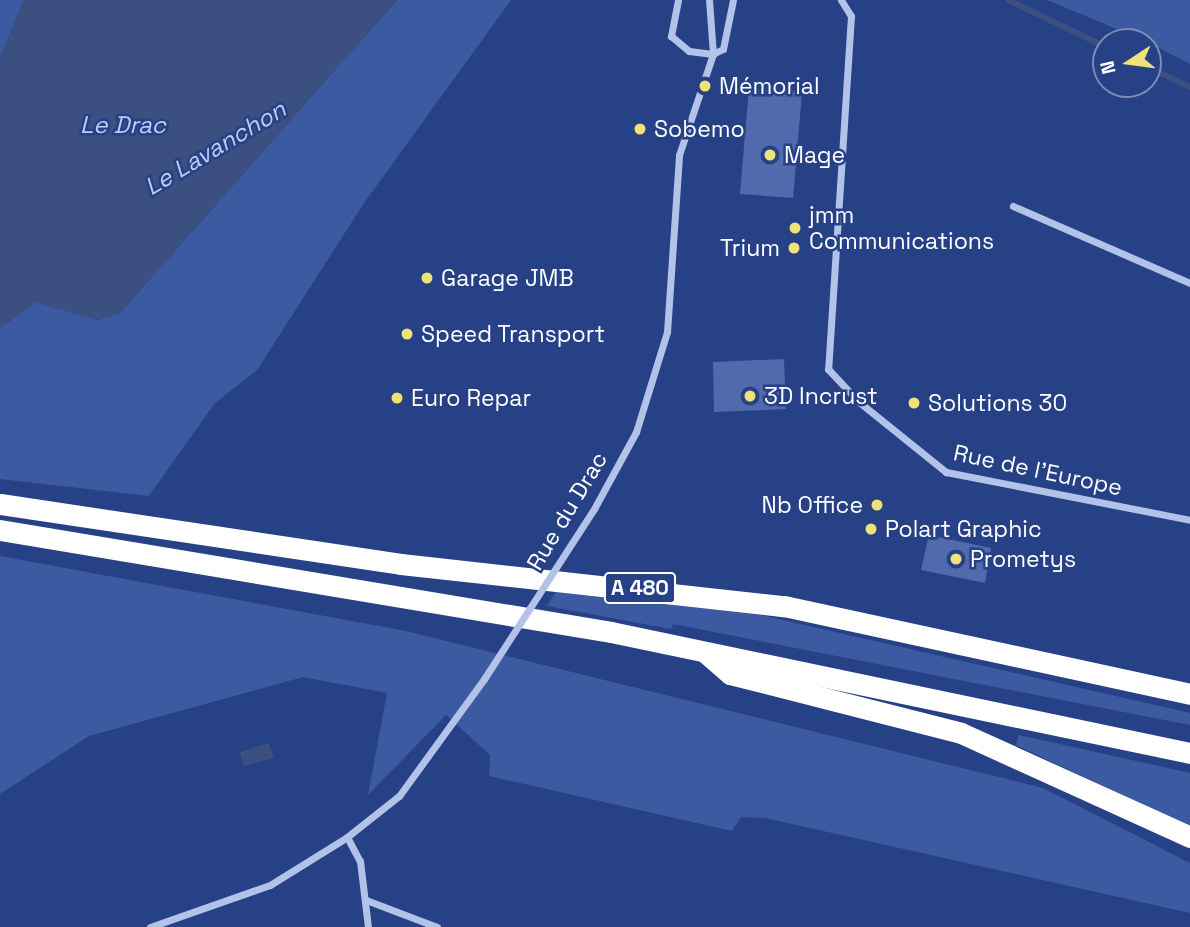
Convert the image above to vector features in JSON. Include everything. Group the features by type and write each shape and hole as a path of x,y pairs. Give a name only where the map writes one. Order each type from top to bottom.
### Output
{"highway":[{"name":"A 480","path":"0,504 388,562 783,606 1190,694"},
{"name":"A 480","path":"0,530 705,652 1190,753"},
{"path":"705,652 730,674 961,733 1190,837"}],"street":[{"path":"678,0 671,36 689,51 713,54 723,49 733,0"},
{"name":"Rue du Drac","path":"150,927 270,885 347,837 399,796 484,679 594,509 636,432 655,382 674,284 679,155 713,54 709,0"},
{"name":"Rue de l'Europe","path":"841,0 851,16 824,355 828,369 859,402 946,472 1190,520"},
{"path":"1013,206 1190,283"},
{"path":"347,837 360,861 368,927"},
{"path":"366,900 437,927"}],"shaded area":[{"path":"0,0 24,0 0,57"},
{"path":"397,0 511,0 364,203 257,370 215,403 149,496 0,479 0,328 36,302 97,320 120,313"},
{"path":"1047,0 1190,0 1190,64 1162,49 1162,28 1114,28"},
{"path":"0,556 406,631 1043,788 1190,863 1190,913 765,818 741,817 732,831 489,776 490,755 446,715 368,795 387,693 303,677 89,736 0,794"},
{"path":"556,592 761,615 1190,713 1190,725 673,624 671,629 547,606"},
{"path":"1019,735 1190,773 1190,827 1016,745"}],"water":[{"name":"Le Drac","path":"24,0 397,0 120,313 97,320 36,302 0,328 0,57"},
{"path":"269,743 274,758 244,766 240,752"}],"building":[{"name":"Mage","path":"749,88 802,92 793,198 740,194"},
{"name":"3D Incrust","path":"784,359 786,409 714,412 713,362"},
{"name":"Prometys","path":"929,535 991,548 985,583 921,570"}],"waterway":[{"name":"Le Lavanchon","path":"1008,0 1092,40"},
{"name":"Le Lavanchon","path":"1162,74 1190,87"}],"place":[{"name":"Mémorial","path":"705,86"},
{"name":"Sobemo","path":"640,129"},
{"name":"Mage","path":"770,155"},
{"name":"jmm Communications","path":"795,228"},
{"name":"Trium","path":"794,248"},
{"name":"Garage JMB","path":"427,278"},
{"name":"Speed Transport","path":"407,334"},
{"name":"3D Incrust","path":"750,396"},
{"name":"Euro Repar","path":"397,398"},
{"name":"Solutions 30","path":"914,403"},
{"name":"Nb Office","path":"877,505"},
{"name":"Polart Graphic","path":"871,529"},
{"name":"Prometys","path":"956,559"}]}
